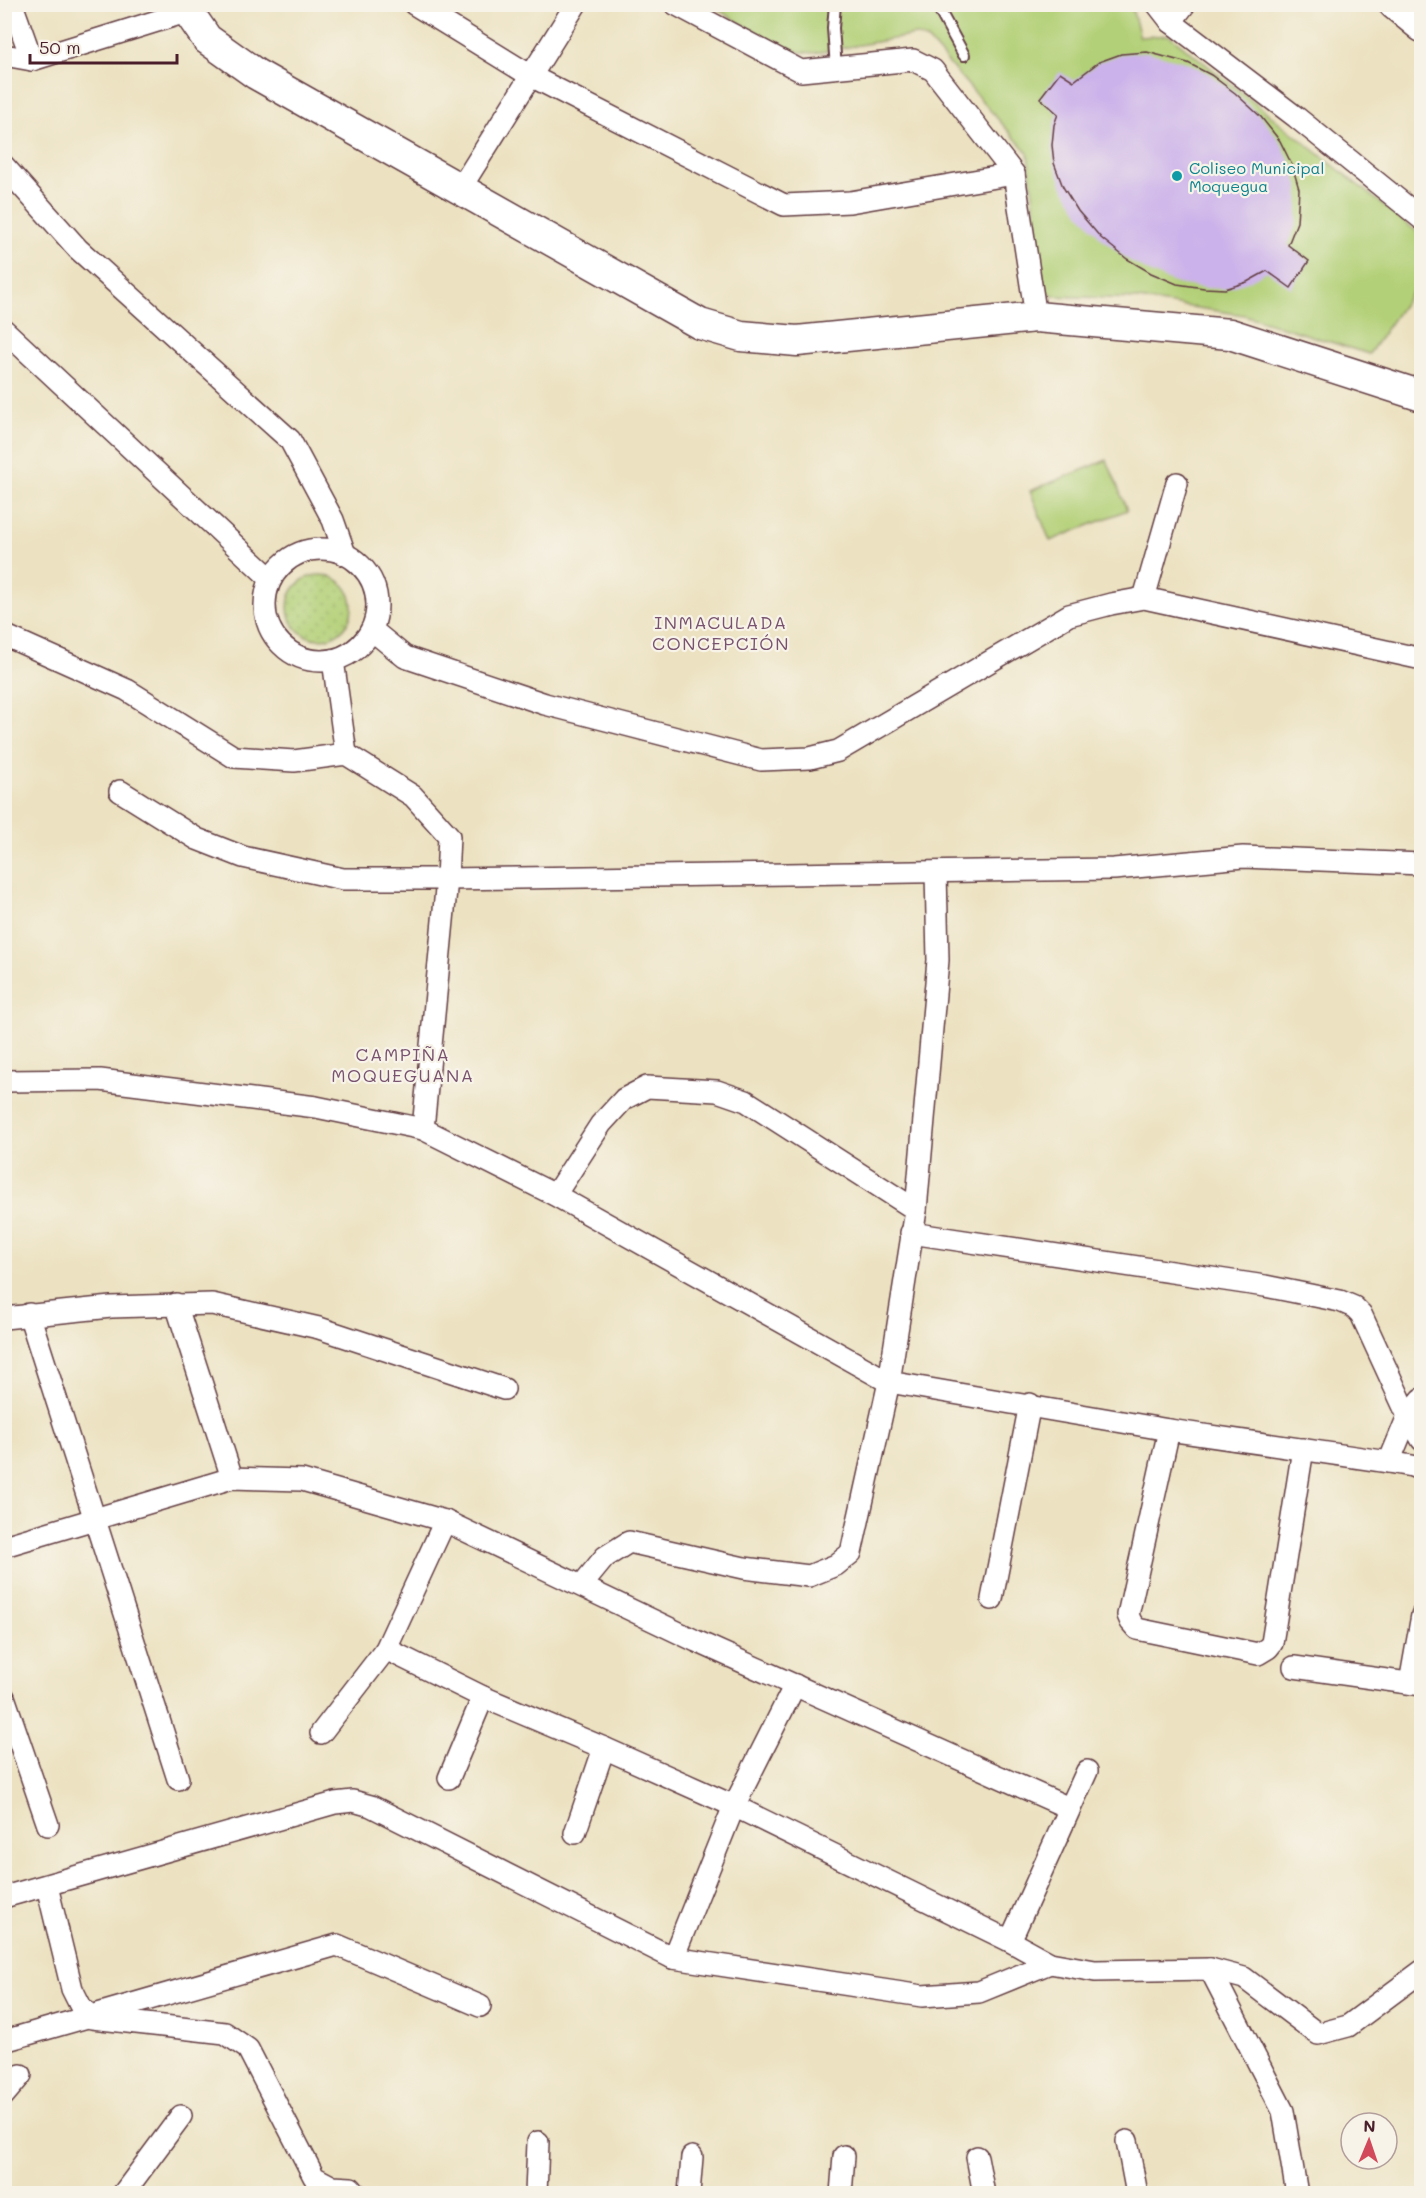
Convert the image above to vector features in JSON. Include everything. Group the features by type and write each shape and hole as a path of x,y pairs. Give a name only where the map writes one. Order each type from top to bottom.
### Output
{"street":[{"path":"12,4 32,60"},
{"path":"414,4 531,76 784,205 850,202 1014,174"},
{"path":"460,189 576,4"},
{"path":"675,4 801,71 913,60 933,70 1014,174 1036,317"},
{"path":"1157,4 1171,22 1296,117 1422,219"},
{"path":"1171,22 1185,4"},
{"path":"1394,4 1422,27"},
{"path":"4,55 32,60 185,8 207,39 256,74 700,324 741,336 797,341 1036,317 1230,334 1422,396"},
{"path":"4,166 78,249 290,440 333,520 345,554"},
{"path":"4,330 271,579"},
{"path":"1144,598 1178,483"},
{"path":"327,548 345,554 361,564 372,579 378,597 377,615 372,630 363,643 350,653 333,660 315,661 297,656 282,646 271,631 265,614 265,596 271,579 281,564 303,551 327,548"},
{"path":"372,630 405,657 546,704 761,760 810,758 838,751 1069,615 1144,598 1422,659"},
{"path":"4,635 127,690 234,757 294,761 346,754 413,796 449,836 447,879 423,1129"},
{"path":"333,660 346,754"},
{"path":"120,791 197,838 243,857 343,879 1114,869 1243,856 1422,864"},
{"path":"582,1585 605,1557 628,1542 744,1568 809,1576 836,1564 851,1553 889,1382 916,1210 938,960 936,872"},
{"path":"4,1081 100,1080 316,1107 423,1129 555,1195 889,1382 1030,1404 1169,1430 1389,1462 1422,1470"},
{"path":"555,1195 601,1124 624,1100 647,1087 717,1091 746,1101 916,1210"},
{"path":"911,1233 1264,1286 1340,1301 1354,1307 1360,1314 1408,1416 1422,1440"},
{"path":"176,1304 232,1478"},
{"path":"4,1318 29,1314 176,1304 212,1304 319,1328 504,1389"},
{"path":"29,1314 178,1779"},
{"path":"1389,1462 1408,1416 1422,1399"},
{"path":"993,1599 1030,1404"},
{"path":"1169,1430 1128,1615 1137,1629 1258,1654 1272,1643 1302,1449"},
{"path":"4,1546 232,1478 302,1480 445,1521 696,1641 1069,1808"},
{"path":"321,1732 386,1649 445,1521"},
{"path":"1294,1667 1416,1684 1422,1615"},
{"path":"386,1649 483,1697 734,1806 1010,1941 1050,1963 1095,1971 1210,1969 1244,1978 1318,2034 1348,2026 1422,1971"},
{"path":"673,1958 734,1806 795,1685"},
{"path":"4,1697 48,1825"},
{"path":"449,1778 483,1697"},
{"path":"575,1833 604,1748"},
{"path":"1010,1941 1087,1771"},
{"path":"4,1897 335,1803 353,1801 371,1806 673,1958 921,1996 979,1992 1050,1963"},
{"path":"46,1886 72,1989 81,2007 92,2018 225,2033 248,2049 314,2177 333,2187 351,2188 356,2193"},
{"path":"4,2041 92,2018 338,1945 480,2006"},
{"path":"1210,1969 1282,2111 1297,2193"},
{"path":"4,2095 21,2074"},
{"path":"123,2193 181,2116"},
{"path":"1127,2141 1137,2193"},
{"path":"536,2193 538,2142"},
{"path":"841,2193 844,2156"},
{"path":"689,2193 692,2157"},
{"path":"977,2157 984,2193"}],"lane":[{"path":"835,4 833,28 836,68"},
{"path":"936,4 964,55"}],"green space":[{"path":"710,5 1131,5 1140,37 1169,35 1421,235 1421,279 1369,354 1244,315 1138,299 1052,296 1044,287 1028,153 928,40 915,35 815,53 787,51"},
{"path":"1107,460 1127,510 1050,541 1030,491"},
{"path":"320,575 338,581 346,589 352,607 346,625 338,633 320,639 302,633 294,625 288,607 294,589 302,581"}],"building":[{"name":"Coliseo Municipal Moquegua","path":"1147,52 1188,63 1211,75 1261,117 1280,141 1292,165 1299,189 1297,222 1288,245 1309,261 1291,288 1267,271 1247,282 1225,289 1177,284 1151,273 1127,259 1101,238 1078,211 1063,187 1054,163 1052,145 1054,125 1058,114 1040,98 1060,72 1074,81 1099,62 1121,54"}],"place":[{"name":"Coliseo Municipal Moquegua","path":"1177,176"}],"district":[{"name":"INMACULADA CONCEPCIÓN","path":"721,632"},
{"name":"CAMPIÑA MOQUEGUANA","path":"403,1064"}]}
